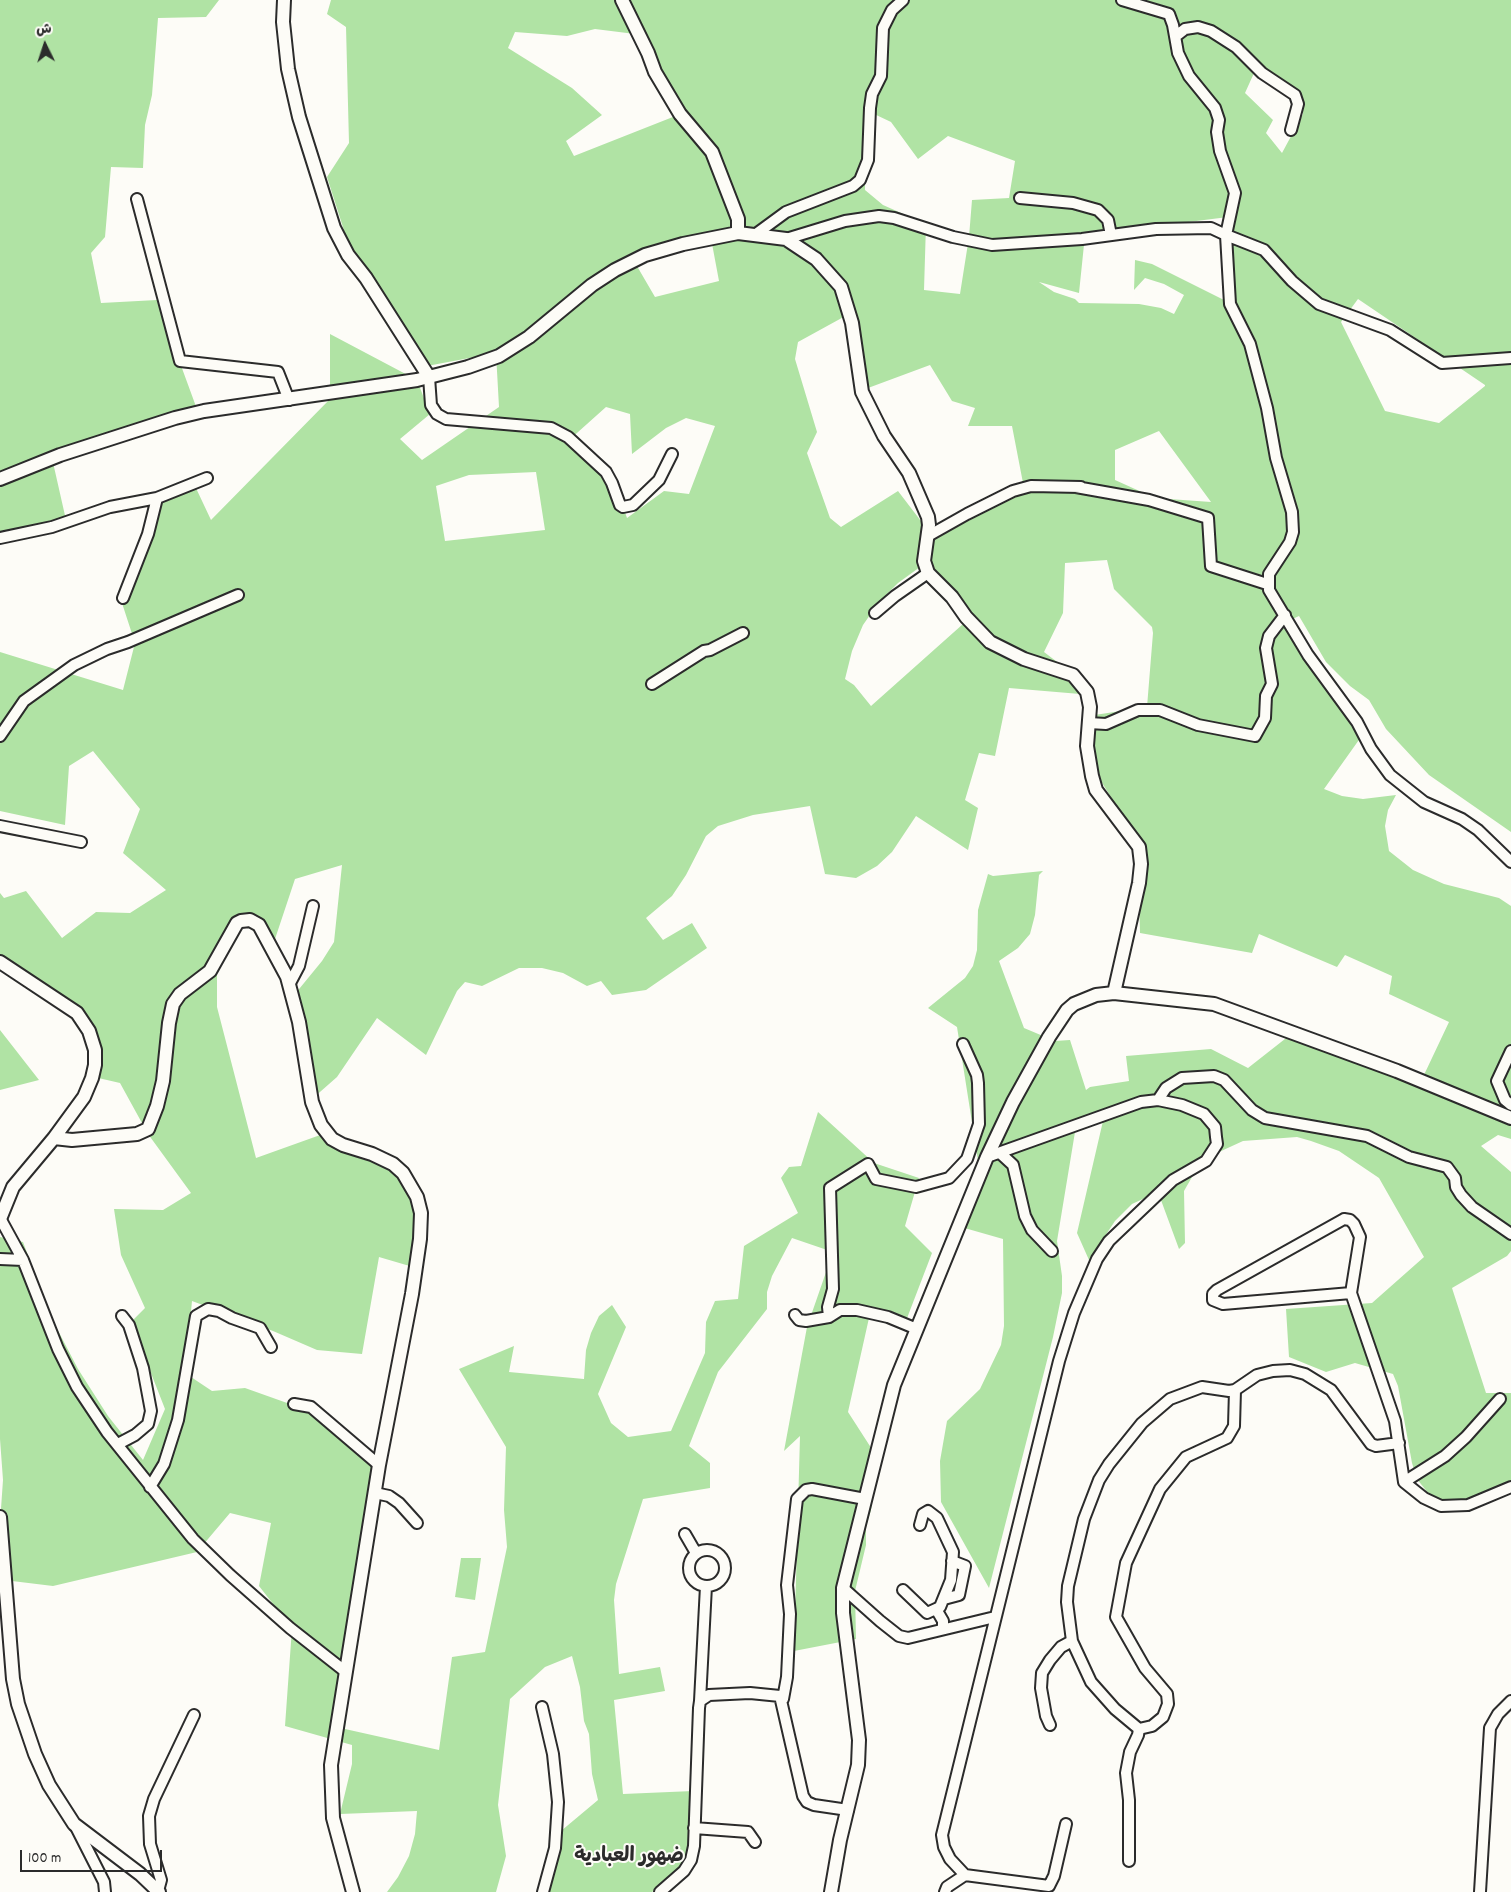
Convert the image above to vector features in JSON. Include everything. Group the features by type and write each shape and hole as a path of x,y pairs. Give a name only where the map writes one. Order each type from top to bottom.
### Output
{"street":[{"path":"284,0 282,22 288,69 299,117 334,228 348,256 366,278 429,377 431,405 437,414 446,419 543,427 559,431 606,472 623,508 633,505 659,480 672,454"},
{"path":"622,0 648,53 655,72 680,114 712,152 722,184 738,219 738,233"},
{"path":"756,234 786,212 852,186 860,180 868,160 870,108 872,94 881,76 884,28 892,10 903,0"},
{"path":"1122,0 1169,14 1176,36 1178,53 1189,76 1215,108 1220,120 1217,132 1220,151 1236,193 1226,235 1230,304 1250,344 1267,408 1276,458 1292,512 1290,542 1269,574 1267,584 1272,596 1308,655 1357,722 1371,749 1390,775 1424,802 1462,819 1478,830 1511,862"},
{"path":"1176,36 1185,29 1198,27 1211,31 1236,47 1262,73 1295,96 1298,104 1291,130"},
{"path":"1020,198 1073,203 1098,210 1108,220 1111,235"},
{"path":"137,200 180,361 278,372 289,400"},
{"path":"786,239 845,221 879,216 894,218 953,238 992,245 1111,235 1156,229 1211,228 1264,250 1292,281 1319,304 1390,330 1442,363 1511,358"},
{"path":"0,479 60,455 175,418 204,411 289,400 429,377 499,356 529,337 592,285 615,270 645,255 683,244 738,233 786,239 816,259 841,287 852,323 862,392 884,436 909,473 928,517 928,536 924,561 928,573 952,597 966,617 990,642 1024,659 1073,675 1081,682 1087,692 1089,699 1088,762 1096,790 1134,838 1141,856 1138,883 1114,993"},
{"path":"0,538 59,524 110,507 157,498 208,478"},
{"path":"928,536 1013,491 1031,486 1076,487 1102,485"},
{"path":"1076,487 1150,500 1208,518 1211,566 1267,584"},
{"path":"123,598 148,534 157,498"},
{"path":"875,613 895,596 928,573"},
{"path":"0,736 24,701 74,665 107,648 128,642 238,595"},
{"path":"1089,723 1106,724 1138,710 1160,710 1198,725 1255,736 1265,718 1266,696 1272,684 1266,648 1269,636 1285,615"},
{"path":"652,684 704,651 710,650 743,633"},
{"path":"0,826 81,842"},
{"path":"289,985 298,966 313,906"},
{"path":"54,1138 72,1140 137,1134 148,1128 163,1081 169,1023 173,1004 180,994 210,971 239,922 250,920 259,925 280,960 289,985 299,1022 312,1102 321,1124 337,1142 393,1164 410,1183 420,1205 420,1239 412,1294 379,1465 331,1765 333,1818 354,1892"},
{"path":"0,962 77,1013 89,1031 94,1050 92,1078 84,1097 54,1138 13,1187 0,1219 23,1260 58,1348 77,1386 118,1444 150,1487 193,1538 230,1576 290,1628 346,1672"},
{"path":"831,1892 858,1765 860,1740 843,1613 843,1588 894,1385 994,1155 1013,1102 1049,1037 1067,1010 1086,998 1114,993 1214,1004 1397,1071 1511,1118"},
{"path":"829,1317 828,1307 833,1289 830,1188 868,1164 876,1179 916,1187 949,1178 967,1159 980,1124 977,1074 963,1044"},
{"path":"1511,1052 1497,1081 1505,1100 1511,1105"},
{"path":"1158,1100 1166,1088 1182,1078 1214,1076 1224,1080 1252,1110 1265,1118 1367,1136 1409,1156 1447,1167 1455,1178 1456,1187 1472,1207 1511,1234"},
{"path":"994,1155 1141,1102 1158,1100 1188,1107 1204,1114 1215,1127 1216,1144 1206,1161 1173,1180 1109,1241 1097,1259 1074,1313 1059,1361 942,1835 944,1847 950,1859 965,1875 1048,1886 1054,1876 1066,1824"},
{"path":"994,1155 1013,1165 1025,1216 1032,1230 1052,1251"},
{"path":"1351,1292 1223,1304 1216,1302 1212,1296 1217,1290 1344,1219 1350,1220 1360,1237 1351,1292 1395,1421 1399,1443 1400,1469 1404,1482 1424,1498 1441,1506 1468,1505 1511,1487"},
{"path":"0,1259 23,1260"},
{"path":"150,1487 164,1464 178,1420 196,1316 208,1309 219,1311 260,1328 271,1347"},
{"path":"795,1315 800,1320 806,1321 829,1317 840,1310 857,1310 888,1317 917,1329"},
{"path":"118,1444 136,1435 148,1424 151,1410 143,1368 129,1325 122,1316"},
{"path":"1139,1729 1098,1693 1084,1669 1072,1641 1067,1602 1068,1586 1086,1512 1099,1480 1109,1464 1142,1423 1170,1398 1202,1387 1229,1391 1235,1390 1257,1375 1273,1371 1290,1370 1305,1374 1331,1390 1371,1444 1380,1446 1399,1443"},
{"path":"1139,1729 1152,1726 1163,1717 1168,1704 1167,1694 1145,1668 1116,1617 1126,1563 1160,1489 1186,1457 1227,1438 1234,1426 1235,1390"},
{"path":"1404,1482 1445,1456 1466,1437 1500,1399"},
{"path":"294,1404 311,1407 379,1465"},
{"path":"848,1810 814,1806 807,1802 803,1796 790,1746 783,1699 787,1677 790,1614 787,1585 797,1499 806,1490 812,1489 865,1498"},
{"path":"375,1493 389,1496 399,1503 417,1522"},
{"path":"903,1590 927,1613 940,1607 951,1580 953,1552 937,1518 928,1511 923,1514 920,1525"},
{"path":"0,1517 2,1566 13,1679 18,1704 30,1740 49,1785 74,1824 104,1882 105,1892"},
{"path":"685,1534 696,1553"},
{"path":"706,1550 715,1552 722,1558 725,1568 723,1577 716,1584 706,1586 698,1583 691,1577 689,1569 690,1560 696,1553 706,1550"},
{"path":"660,1892 684,1870 691,1860 694,1846 706,1586"},
{"path":"843,1588 899,1636 908,1638 995,1617"},
{"path":"936,1609 943,1621 943,1629"},
{"path":"1050,1725 1046,1716 1041,1688 1042,1673 1050,1660 1072,1641"},
{"path":"700,1701 709,1696 721,1694 774,1695 780,1696 783,1699"},
{"path":"1480,1892 1490,1728 1498,1714 1511,1701"},
{"path":"542,1707 553,1754 558,1802 555,1848 542,1892"},
{"path":"74,1824 140,1874 159,1891 162,1880 150,1844 149,1816 154,1799 194,1715"},
{"path":"1129,1861 1129,1800 1126,1773 1130,1752 1139,1729"},
{"path":"694,1828 748,1832 755,1842"},
{"path":"945,1892 947,1887 965,1875"}],"green space":[{"path":"0,0 219,0 206,17 158,18 152,95 145,125 143,168 111,167 105,237 91,253 101,303 157,300 198,412 157,416 52,458 66,520 0,534"},
{"path":"331,0 1511,0 1511,832 1429,775 1386,729 1369,700 1350,686 1326,662 1299,616 1286,622 1361,737 1324,789 1342,796 1363,799 1396,795 1388,810 1385,826 1389,851 1413,870 1444,884 1499,898 1511,906 1511,1139 1498,1135 1481,1146 1511,1172 1511,1251 1507,1256 1452,1288 1486,1393 1511,1393 1511,1487 1480,1500 1436,1503 1417,1479 1412,1463 1398,1386 1393,1374 1355,1363 1326,1372 1289,1357 1286,1309 1372,1303 1424,1257 1379,1178 1339,1151 1297,1137 1243,1141 1206,1158 1192,1177 1184,1191 1185,1243 1179,1249 1158,1192 1132,1204 1115,1221 1089,1260 1077,1233 1103,1121 1076,1126 1057,1241 1062,1276 1062,1293 1053,1337 989,1588 941,1502 940,1461 947,1421 980,1389 1001,1345 1004,1326 1003,1239 961,1227 979,1167 957,1027 928,1008 965,978 973,966 977,950 978,910 988,874 993,876 1043,871 1039,875 1035,915 1030,934 1018,948 999,961 1024,1028 1055,1041 1070,1040 1086,1090 1090,1087 1129,1081 1126,1056 1211,1049 1248,1068 1290,1035 1423,1077 1449,1022 1389,994 1392,976 1345,955 1337,967 1259,934 1252,953 1140,933 1138,850 1121,814 1098,776 1088,716 1147,707 1153,633 1152,627 1114,589 1107,560 1065,563 1063,613 1044,652 1085,683 1080,694 1009,688 995,756 979,753 965,800 978,808 968,850 916,816 892,852 877,866 856,878 825,874 810,806 753,815 718,826 706,836 686,875 672,896 646,918 663,940 692,923 707,948 646,990 612,995 601,981 587,986 563,973 542,968 519,968 482,986 465,982 457,991 426,1055 377,1018 337,1077 312,1099 295,994 322,961 334,942 342,865 295,879 274,942 245,924 217,972 217,1007 256,1158 323,1134 381,1158 417,1196 413,1267 379,1257 362,1354 317,1350 273,1331 192,1301 185,1373 212,1391 245,1388 304,1409 374,1466 349,1659 345,1729 439,1750 452,1657 485,1652 507,1547 504,1510 506,1447 459,1369 514,1346 509,1372 584,1379 586,1350 591,1333 599,1316 612,1305 626,1327 598,1394 611,1423 628,1437 671,1431 705,1353 706,1322 715,1301 738,1299 744,1246 798,1213 781,1178 789,1167 801,1166 818,1112 874,1163 919,1178 905,1226 932,1253 904,1326 871,1309 848,1412 877,1457 871,1510 866,1527 866,1545 855,1591 856,1639 794,1651 800,1436 784,1451 807,1327 833,1252 792,1238 772,1276 767,1292 767,1309 718,1372 689,1446 710,1463 710,1488 643,1499 616,1584 614,1600 619,1674 660,1667 665,1691 614,1700 623,1794 693,1791 691,1850 680,1869 652,1892 545,1892 555,1836 598,1800 592,1774 589,1734 584,1721 580,1687 572,1656 545,1667 510,1699 498,1805 506,1856 496,1892 387,1892 398,1877 409,1856 415,1834 417,1811 340,1814 352,1764 352,1745 285,1726 292,1628 259,1586 271,1523 230,1513 197,1552 53,1586 12,1581 0,1523 3,1480 0,1439 0,1237 23,1242 52,1319 78,1369 108,1416 143,1460 165,1409 131,1322 145,1308 121,1255 114,1209 163,1210 191,1193 148,1134 120,1083 94,1077 93,1057 77,1020 0,959 0,893 4,898 26,891 62,938 96,912 130,913 166,890 123,853 140,809 93,751 69,766 65,825 0,811 0,652 123,690 135,643 121,600 138,563 156,492 195,486 211,520 330,399 330,334 417,380 430,414 400,439 422,460 499,407 496,353 427,366 349,246 327,177 349,143 346,27 327,14","holes":["595,29 635,34 683,113 574,156 566,141 602,115 572,88 508,48 515,32 567,36","1254,73 1302,105 1303,114 1282,153 1266,133 1273,120 1245,93","872,113 891,122 918,159 948,136 1015,161 1009,198 972,200 969,237 960,294 924,290 926,224 883,205 865,190 865,164","1228,217 1226,301 1152,264 1135,260 1134,290 1145,278 1164,284 1184,295 1174,314 1161,308 1139,304 1079,303 1075,299 1054,292 1039,282 1079,293 1085,235","710,233 719,281 655,297 634,261","1358,299 1485,385 1439,423 1385,411 1341,322","849,314 868,388 930,365 952,401 975,408 968,426 1012,426 1023,483 927,529 898,491 841,527 830,518 807,453 817,432 795,359 798,342","606,407 630,414 632,454 666,428 686,418 715,426 689,494 664,491 627,518 615,483 568,441","1159,431 1211,502 1155,498 1115,480 1115,450","536,472 545,530 445,541 436,486 469,475","920,567 972,616 871,706 854,685 845,679 852,651 863,625 879,602 898,583"]},
{"path":"0,1030 39,1080 0,1090"},
{"path":"461,1558 481,1558 475,1600 455,1597"}],"district":[{"name":"ضهور العبادية","path":"629,1858"}]}
